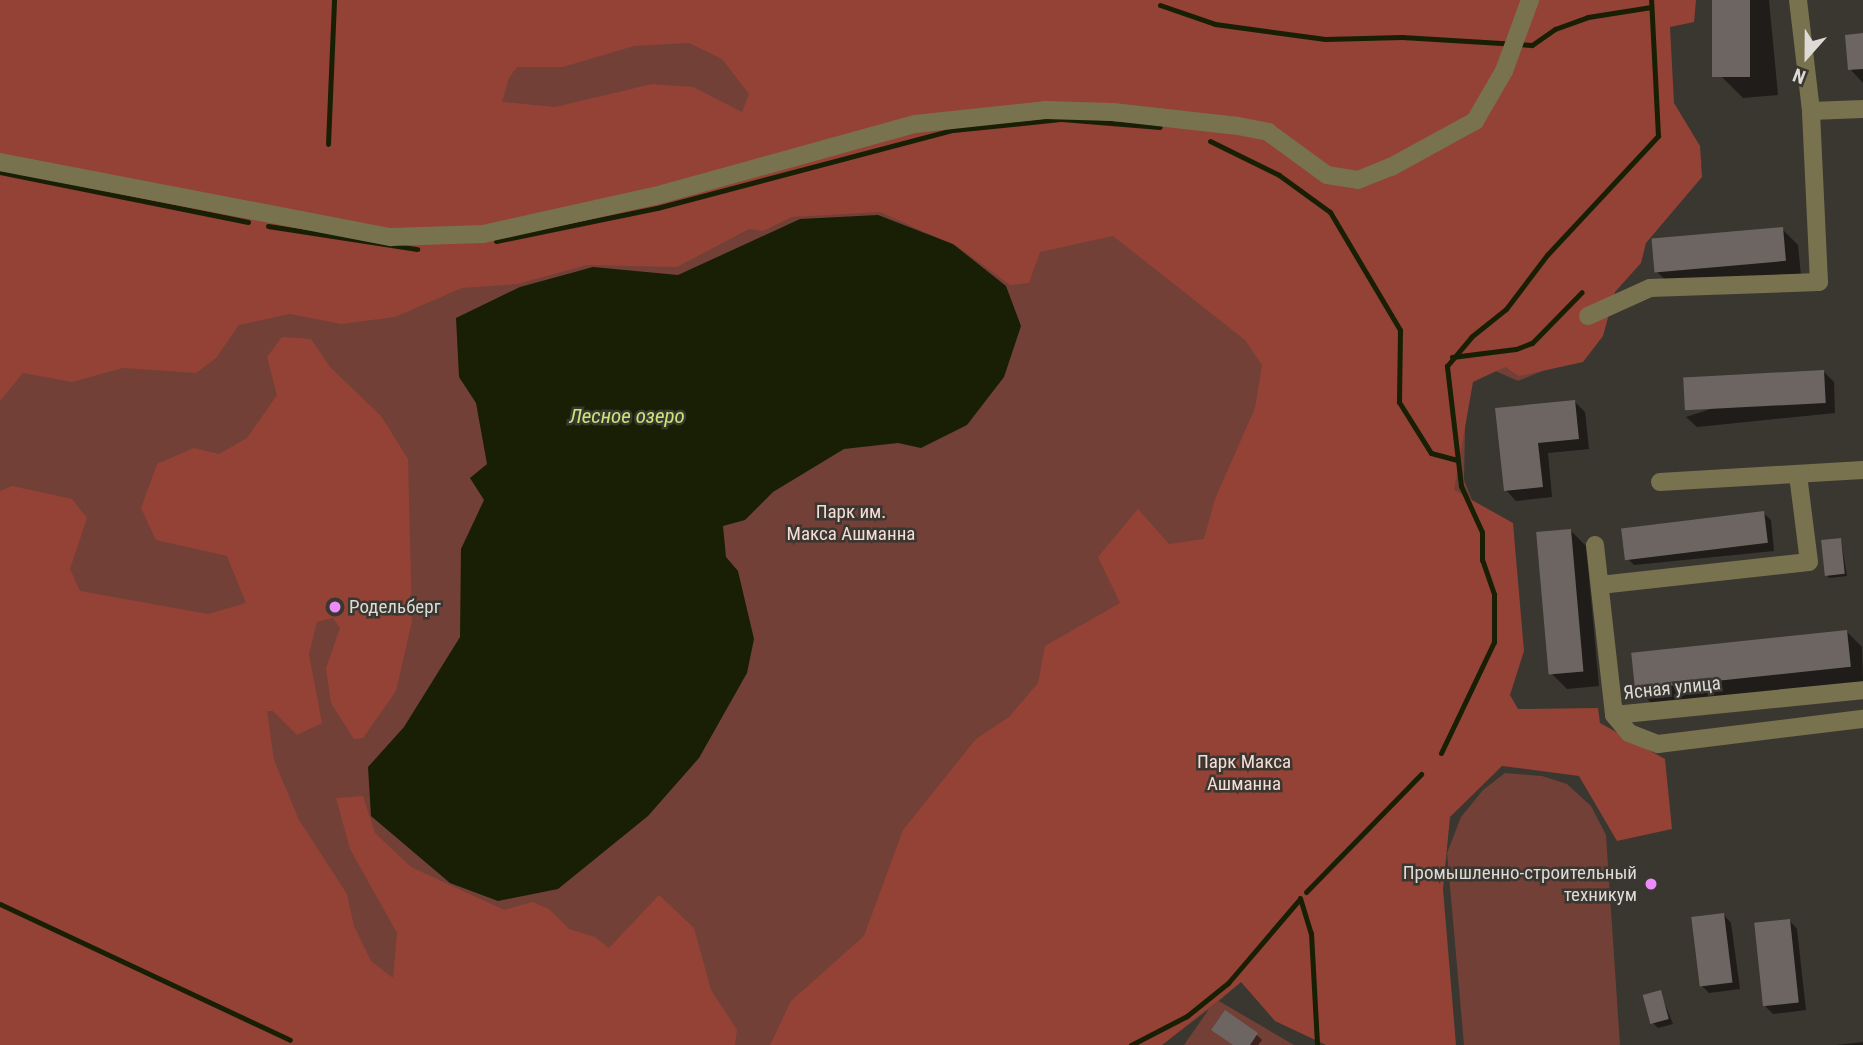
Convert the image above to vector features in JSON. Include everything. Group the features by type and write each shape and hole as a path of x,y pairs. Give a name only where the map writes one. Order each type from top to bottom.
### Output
{"street":[{"path":"0,162 391,237 483,234 655,197 915,124 1045,110 1113,111 1268,132 1327,175 1358,180 1391,167 1475,121 1504,71 1530,0"},
{"path":"1588,316 1650,288 1819,282 1811,111 1798,0"},
{"path":"1811,111 1863,109"},
{"path":"1660,482 1863,470"},
{"path":"1600,585 1809,562 1798,475"},
{"name":"Ясная улица","path":"1595,545 1614,715 1863,690"},
{"path":"1614,715 1629,733 1658,744 1863,719"}],"green space":[{"name":"Парк им. Макса Ашманна","path":"0,0 1617,0 1665,152 1702,161 1562,363 1518,381 1491,369 1466,381 1464,480 1495,557 1241,982 1219,1001 1294,1045 1184,1045 1209,1009 1162,1045 0,1045"},
{"name":"Парк Макса Ашманна","path":"0,0 1696,0 1694,22 1670,27 1674,103 1700,146 1702,177 1646,243 1641,263 1615,292 1603,336 1583,362 1519,376 1505,367 1473,382 1454,490 1513,523 1524,651 1510,695 1518,709 1598,708 1600,723 1665,759 1672,829 1617,841 1579,776 1502,766 1450,817 1443,889 1456,1045 1326,1045 1275,1021 1241,982 1162,1045 770,1045 791,1001 864,936 903,830 976,739 1009,717 1038,683 1045,646 1120,603 1098,557 1138,509 1169,544 1204,539 1215,499 1255,408 1262,365 1245,340 1113,236 1040,252 1029,283 1010,285 958,247 880,212 792,217 763,231 749,229 677,267 587,265 517,284 462,288 395,317 341,324 290,314 239,325 216,358 196,373 123,368 72,382 23,373 0,401","holes":["689,43 722,59 749,94 742,112 693,87 652,84 555,107 502,102 509,78 517,67 563,67 634,46"]},
{"path":"282,337 311,339 330,367 381,416 408,459 412,621 396,691 363,738 354,739 331,703 326,668 340,628 333,618 317,622 309,654 322,723 297,735 273,711 267,711 274,760 299,820 347,894 354,926 371,961 393,978 397,933 350,849 336,798 363,796 375,833 411,867 504,910 532,902 549,909 569,929 595,937 609,948 659,895 694,928 711,990 737,1030 735,1045 0,1045 0,491 12,486 72,499 87,518 70,569 80,591 208,614 246,603 227,556 156,540 141,508 157,464 194,448 219,454 247,438 277,395 267,357"},
{"path":"1505,773 1542,776 1567,784 1591,806 1606,835 1620,1045 1464,1045 1447,853 1461,817 1483,790"}],"water":[{"name":"Лесное озеро","path":"878,215 953,244 1006,286 1021,326 1004,377 967,425 921,448 898,443 844,449 773,492 745,520 723,526 726,557 738,571 754,639 747,673 699,758 648,816 558,889 498,901 450,883 371,816 368,767 404,727 460,637 461,549 484,500 470,478 487,464 476,403 459,377 456,318 520,287 593,267 678,275 800,219"}],"building":[{"path":"1712,0 1750,0 1750,77 1712,77"},
{"path":"1863,33 1863,69 1848,70 1845,35"},
{"path":"1783,227 1786,261 1654,272 1652,239"},
{"path":"1824,370 1826,403 1685,410 1683,377"},
{"path":"1575,400 1579,439 1538,443 1543,487 1504,491 1495,408"},
{"path":"1764,511 1768,543 1625,560 1621,529"},
{"path":"1571,529 1583,671 1549,675 1536,532"},
{"path":"1841,538 1845,574 1825,576 1821,540"},
{"path":"1847,630 1851,667 1635,689 1631,653"},
{"path":"1724,913 1733,982 1700,986 1691,917"},
{"path":"1790,919 1799,1003 1763,1006 1754,923"},
{"path":"1661,990 1669,1019 1650,1024 1643,995"},
{"path":"1225,1010 1258,1033 1250,1045 1233,1045 1211,1030"}],"waterway":[{"path":"328,144 334,0"},
{"path":"1441,753 1494,642 1494,594 1482,560 1482,532 1461,486 1447,366 1471,337 1506,309 1547,255 1658,136 1651,0"},
{"path":"1160,5 1215,24 1325,39 1402,37 1532,45 1555,29 1588,17 1651,7"},
{"path":"496,241 657,208 953,130 1062,119 1160,127"},
{"path":"1210,141 1279,175 1330,212 1400,330 1399,402 1431,453 1457,460"},
{"path":"0,172 248,222"},
{"path":"268,226 417,249"},
{"path":"1452,357 1516,349 1532,343 1582,292"},
{"path":"1306,892 1421,774"},
{"path":"1300,898 1311,933 1317,1045"},
{"path":"1131,1045 1187,1016 1228,983 1298,901"},
{"path":"0,904 290,1040"}],"place":[{"name":"Родельберг","path":"335,607"},
{"name":"Промышленно-строительный техникум","path":"1651,884"}]}
